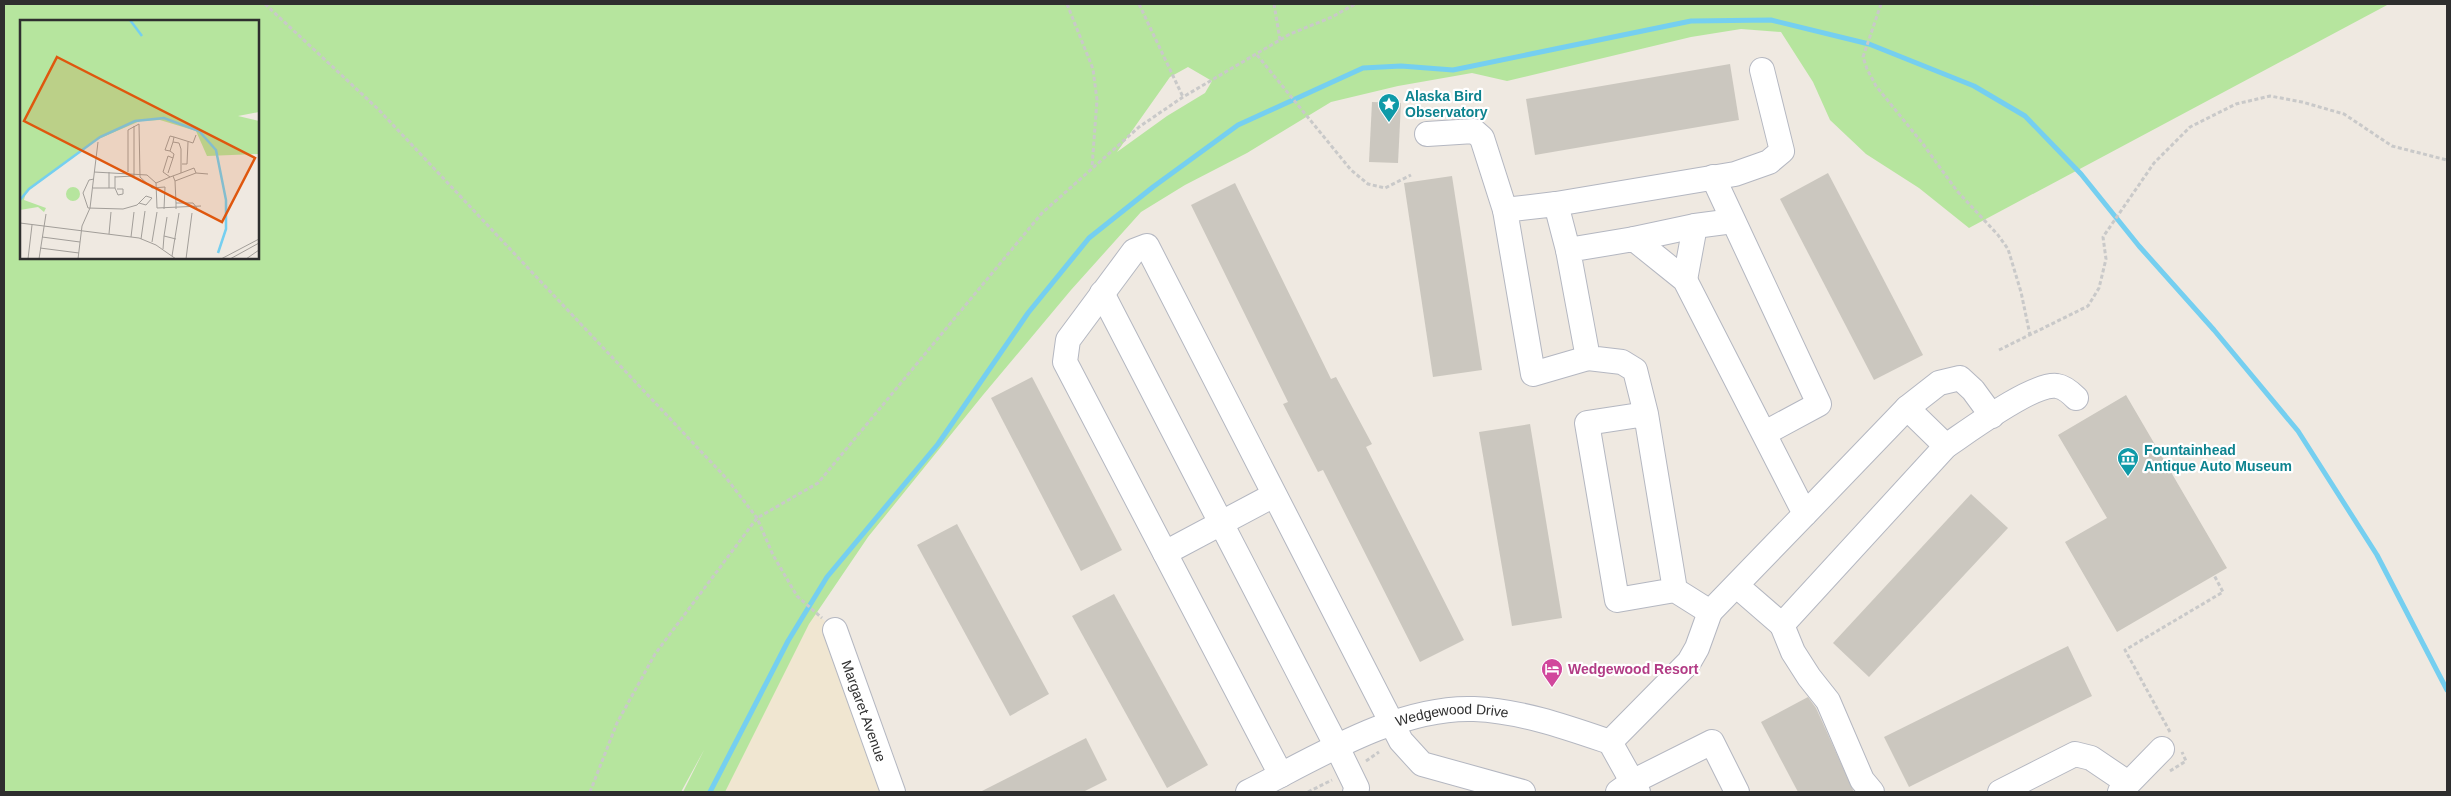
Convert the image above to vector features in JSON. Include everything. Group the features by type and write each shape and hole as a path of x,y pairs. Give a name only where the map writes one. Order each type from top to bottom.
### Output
{"street":[{"path":"1505,210 1556,204 1735,174 1769,162 1782,151 1762,70"},
{"path":"1427,134 1474,131 1482,138 1505,210 1533,374 1588,358 1622,362 1635,370 1646,414 1675,590"},
{"path":"1713,177 1819,404 1764,433"},
{"path":"1556,204 1568,250 1588,358"},
{"path":"1568,250 1694,226 1733,221"},
{"path":"1685,280 1694,226"},
{"path":"1634,238 1685,280 1805,514"},
{"path":"1281,775 1065,362 1068,340 1134,251 1146,246 1396,732 1422,764 1523,792"},
{"path":"1102,293 1220,524 1338,747 1352,782"},
{"path":"1736,792 1712,742 1629,789 1610,742 1689,662 1697,648 1710,612 1907,408 1939,383 1960,378 1973,390 1992,416"},
{"path":"1782,625 1946,446 2024,395 2056,385 2070,391 2076,398"},
{"path":"1907,408 1946,446"},
{"path":"1646,414 1587,423 1617,600 1675,590 1710,612"},
{"path":"1165,553 1274,495"},
{"path":"1737,586 1782,625 1793,652 1809,677 1828,701 1862,780 1872,792"},
{"name":"Margaret Avenue","path":"829,625 893,792"},
{"name":"Wedgewood Drive","path":"1248,792 1338,747 1396,732 1432,712 1473,709 1530,716 1610,742"},
{"path":"2000,792 2075,754 2091,758 2124,788 2171,744"}],"path":[{"path":"265,4 378,109 727,479 757,518 773,556 797,596 829,625"},
{"path":"1066,4 1093,69 1097,100 1091,168"},
{"path":"1139,4 1183,97"},
{"path":"1274,4 1280,40"},
{"path":"590,792 617,723 655,654 757,518 818,483 1042,213 1139,127 1183,97 1280,40 1355,4"},
{"path":"1882,4 1863,58 1876,86 1924,144 1957,191 1998,235 2008,249 2021,292 2030,335"},
{"path":"2029,4 2042,4"},
{"path":"1257,55 1350,170 1368,184 1385,188 1411,175"},
{"path":"1999,350 2088,306 2100,288 2106,259 2103,236 2154,163 2190,127 2236,104 2270,96 2302,102 2344,114 2392,146 2447,160"},
{"path":"2163,776 2186,761 2171,744 2125,650 2223,592 2214,575"},
{"path":"1308,792 1352,782 1388,745 1396,732"}],"shaded area":[{"path":"809,607 835,630 893,792 710,792"}],"green space":[{"path":"4,4 2389,4 1969,228 1919,188 1866,154 1830,120 1813,82 1781,32 1741,29 1691,37 1507,81 1472,73 1398,86 1331,102 1247,153 1185,185 1141,212 1071,290 868,537 809,624 725,792 683,792 704,750 681,792 4,792","holes":["1188,67 1212,81 1205,93 1167,116 1117,152 1170,77"]}],"building":[{"path":"1730,64 1739,120 1535,155 1526,99"},
{"path":"1372,102 1401,103 1398,163 1369,162"},
{"path":"1828,173 1923,355 1874,380 1780,199"},
{"path":"1452,176 1482,370 1433,377 1404,183"},
{"path":"1235,183 1331,379 1336,377 1372,444 1366,447 1464,640 1420,662 1323,470 1318,472 1283,404 1288,402 1191,205"},
{"path":"1032,377 1122,550 1081,571 991,398"},
{"name":"Fountainhead Antique Auto Museum","path":"2126,395 2227,568 2117,632 2065,542 2107,518 2058,435"},
{"path":"1530,424 1562,618 1512,626 1479,432"},
{"path":"1971,494 2008,528 1869,677 1833,643"},
{"path":"957,524 1049,694 1010,716 917,545"},
{"path":"1114,594 1208,765 1167,788 1072,616"},
{"path":"2068,646 2092,696 1909,787 1884,737"},
{"path":"1808,697 1816,708 1854,792 1798,792 1761,722"},
{"path":"1086,738 1107,780 1083,792 980,792"}],"waterway":[{"path":"710,792 788,641 827,577 938,444 1028,313 1089,238 1153,187 1238,125 1363,68 1401,66 1453,70 1691,21 1771,20 1869,44 1974,86 2025,116 2081,174 2139,246 2214,330 2298,431 2377,555 2447,690"}],"place":[{"name":"Alaska Bird Observatory","path":"1389,123"},
{"name":"Fountainhead Antique Auto Museum","path":"2128,477"},
{"name":"Wedgewood Resort","path":"1552,688"}]}
